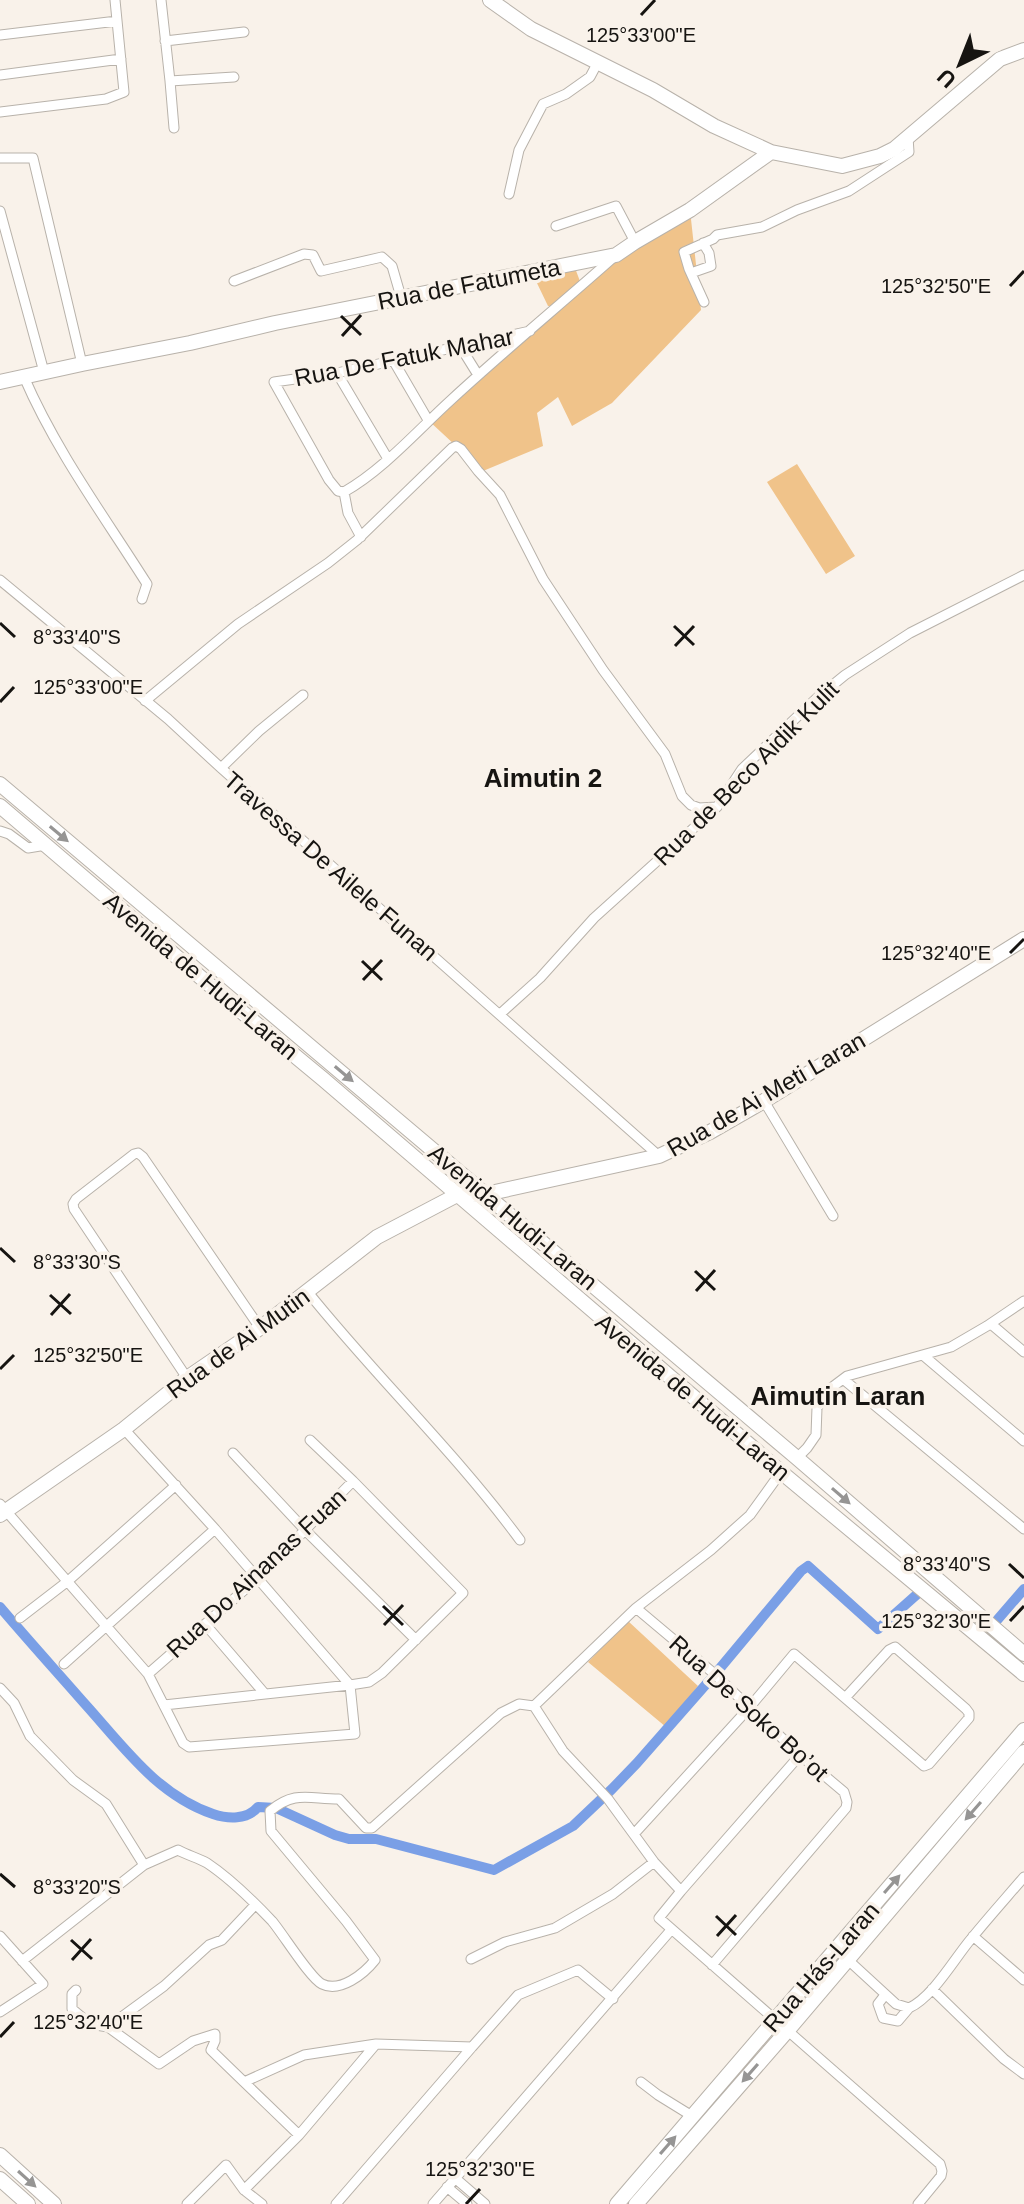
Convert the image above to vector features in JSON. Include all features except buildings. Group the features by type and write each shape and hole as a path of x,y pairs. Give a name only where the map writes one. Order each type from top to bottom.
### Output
{"main road":[{"path":"490,0 531,29 653,90 714,126 771,152 842,166 894,149 1000,59 1024,50"},
{"name":"Rua de Fatumeta","path":"1,378 24,377 616,255 690,210 771,152"},
{"name":"Avenida Hudi-Laran","path":"0,784 1024,1654"},
{"name":"Avenida de Hudi-Laran","path":"0,806 781,1472 1024,1674"},
{"name":"Rua de Ai Meti Laran","path":"486,1194 659,1156 710,1132 1024,939"},
{"name":"Rua de Ai Mutin","path":"2,1510 124,1429 187,1378 260,1328 377,1237 457,1195 486,1194"},
{"name":"Rua Hás-Laran","path":"636,2204 788,2030 1024,1730"},
{"name":"Rua Hás-Laran","path":"617,2204 775,2020 849,1949 1024,1752"},
{"path":"0,2155 54,2204"},
{"path":"0,2179 28,2204"}],"street":[{"path":"0,112 106,99 124,92 115,0"},
{"path":"161,0 174,128"},
{"path":"0,35 117,21"},
{"path":"165,41 244,32"},
{"path":"0,75 121,59"},
{"path":"509,194 519,150 543,104 566,94 590,77 598,62"},
{"path":"170,81 234,77"},
{"path":"704,302 684,252 717,235 762,227 849,191 909,152 908,137"},
{"path":"0,158 33,158 82,364"},
{"path":"556,226 616,206 635,242"},
{"path":"0,211 44,372"},
{"path":"691,273 711,266 703,243"},
{"path":"234,281 304,254 313,255 321,271 382,257 392,266 401,297"},
{"name":"Rua De Fatuk Mahar","path":"530,331 337,373 274,382 329,480 338,491 344,492 388,459 478,375 530,331 616,255"},
{"path":"460,346 478,375"},
{"path":"393,360 428,420"},
{"path":"337,373 388,459"},
{"path":"24,377 66,459 147,584 142,599"},
{"path":"145,701 238,624 361,537 456,446 500,495 543,579 603,670 665,754 682,796 699,808 717,807"},
{"path":"344,492 348,513 361,537"},
{"name":"Rua de Beco Aidik Kulit","path":"500,1014 540,978 594,918 717,807 742,769 818,697 845,675 910,633 1024,575"},
{"name":"Travessa De Ailele Funan","path":"0,580 168,719 659,1156"},
{"path":"221,768 303,695"},
{"path":"0,831 28,848 46,845"},
{"path":"764,1101 833,1216"},
{"path":"187,1378 74,1209 76,1199 134,1154 143,1157 260,1328"},
{"path":"307,1291 472,1478 520,1540"},
{"path":"797,1458 816,1435 817,1408 827,1391 847,1376 951,1347 1024,1301"},
{"path":"991,1324 1024,1352"},
{"path":"924,1356 1024,1441"},
{"path":"843,1379 1024,1529"},
{"path":"2,1510 148,1674 183,1743 189,1747 355,1734 350,1685 124,1429"},
{"path":"310,1440 353,1481"},
{"path":"233,1453 416,1640"},
{"path":"534,1706 636,1608 711,1550 750,1515 781,1472"},
{"name":"Rua Do Ainanas Fuan","path":"148,1674 258,1578 353,1481 463,1593 382,1673 369,1682 164,1705"},
{"path":"20,1618 68,1581 176,1485"},
{"path":"64,1664 215,1529"},
{"name":"Rua De Soko Bo’ot","path":"636,1608 711,1671 844,1792 847,1802 846,1808 712,1965"},
{"path":"205,1624 265,1694"},
{"path":"634,1834 794,1654 845,1698 924,1766 969,1718 966,1709 895,1647 845,1698"},
{"path":"0,1688 14,1703 30,1736 73,1780 106,1804 144,1865"},
{"path":"22,1961 144,1865 178,1850 206,1863 271,1920 319,1983 333,1987 342,1985 368,1969 375,1960 271,1831 270,1811 294,1796 339,1799 366,1828 372,1828 501,1713 519,1704 534,1706 563,1751 608,1799 654,1862 681,1891"},
{"path":"800,1755 659,1918 940,2164 941,2176 918,2204"},
{"path":"471,1959 505,1942 555,1928 613,1894 654,1862"},
{"path":"885,1995 878,2004 883,2018 898,2021 932,1989 973,1936 1023,1881"},
{"path":"108,2027 164,1986 209,1945 222,1940 255,1905"},
{"path":"433,2204 671,1930"},
{"path":"0,1936 43,1984 0,2012"},
{"path":"973,1936 1024,1980"},
{"path":"849,1949 885,1995 896,2004 909,2008"},
{"path":"336,2204 518,1995 578,1970 613,1999"},
{"path":"932,1989 1024,2082"},
{"path":"76,1990 72,1994 72,2009 90,2024 108,2027 159,2064 193,2041 215,2034 211,2050 299,2135"},
{"path":"244,2082 304,2055 376,2044 472,2047"},
{"path":"244,2190 299,2135 376,2044"},
{"path":"1004,2059 1024,2074"},
{"path":"641,2082 692,2116"},
{"path":"187,2204 226,2165 244,2190 262,2204"},
{"path":"455,2178 485,2204"},
{"path":"447,2187 467,2204"}],"shaded area":[{"path":"690,210 701,310 612,403 572,426 558,397 537,413 543,446 483,471 428,420 616,255"},
{"path":"575,268 581,284 548,306 535,279"},
{"path":"797,464 855,556 826,574 767,482"},
{"path":"628,1621 698,1686 666,1727 588,1662"}],"waterway":[{"path":"0,1607 142,1768 193,1806 231,1817 243,1816 258,1807 276,1808 349,1839 376,1839 494,1870 573,1826 612,1789 808,1566 878,1629 923,1589"},
{"path":"992,1626 1024,1589"}],"district":[{"name":"Aimutin 2","path":"543,778"},
{"name":"Aimutin Laran","path":"838,1396"}]}
